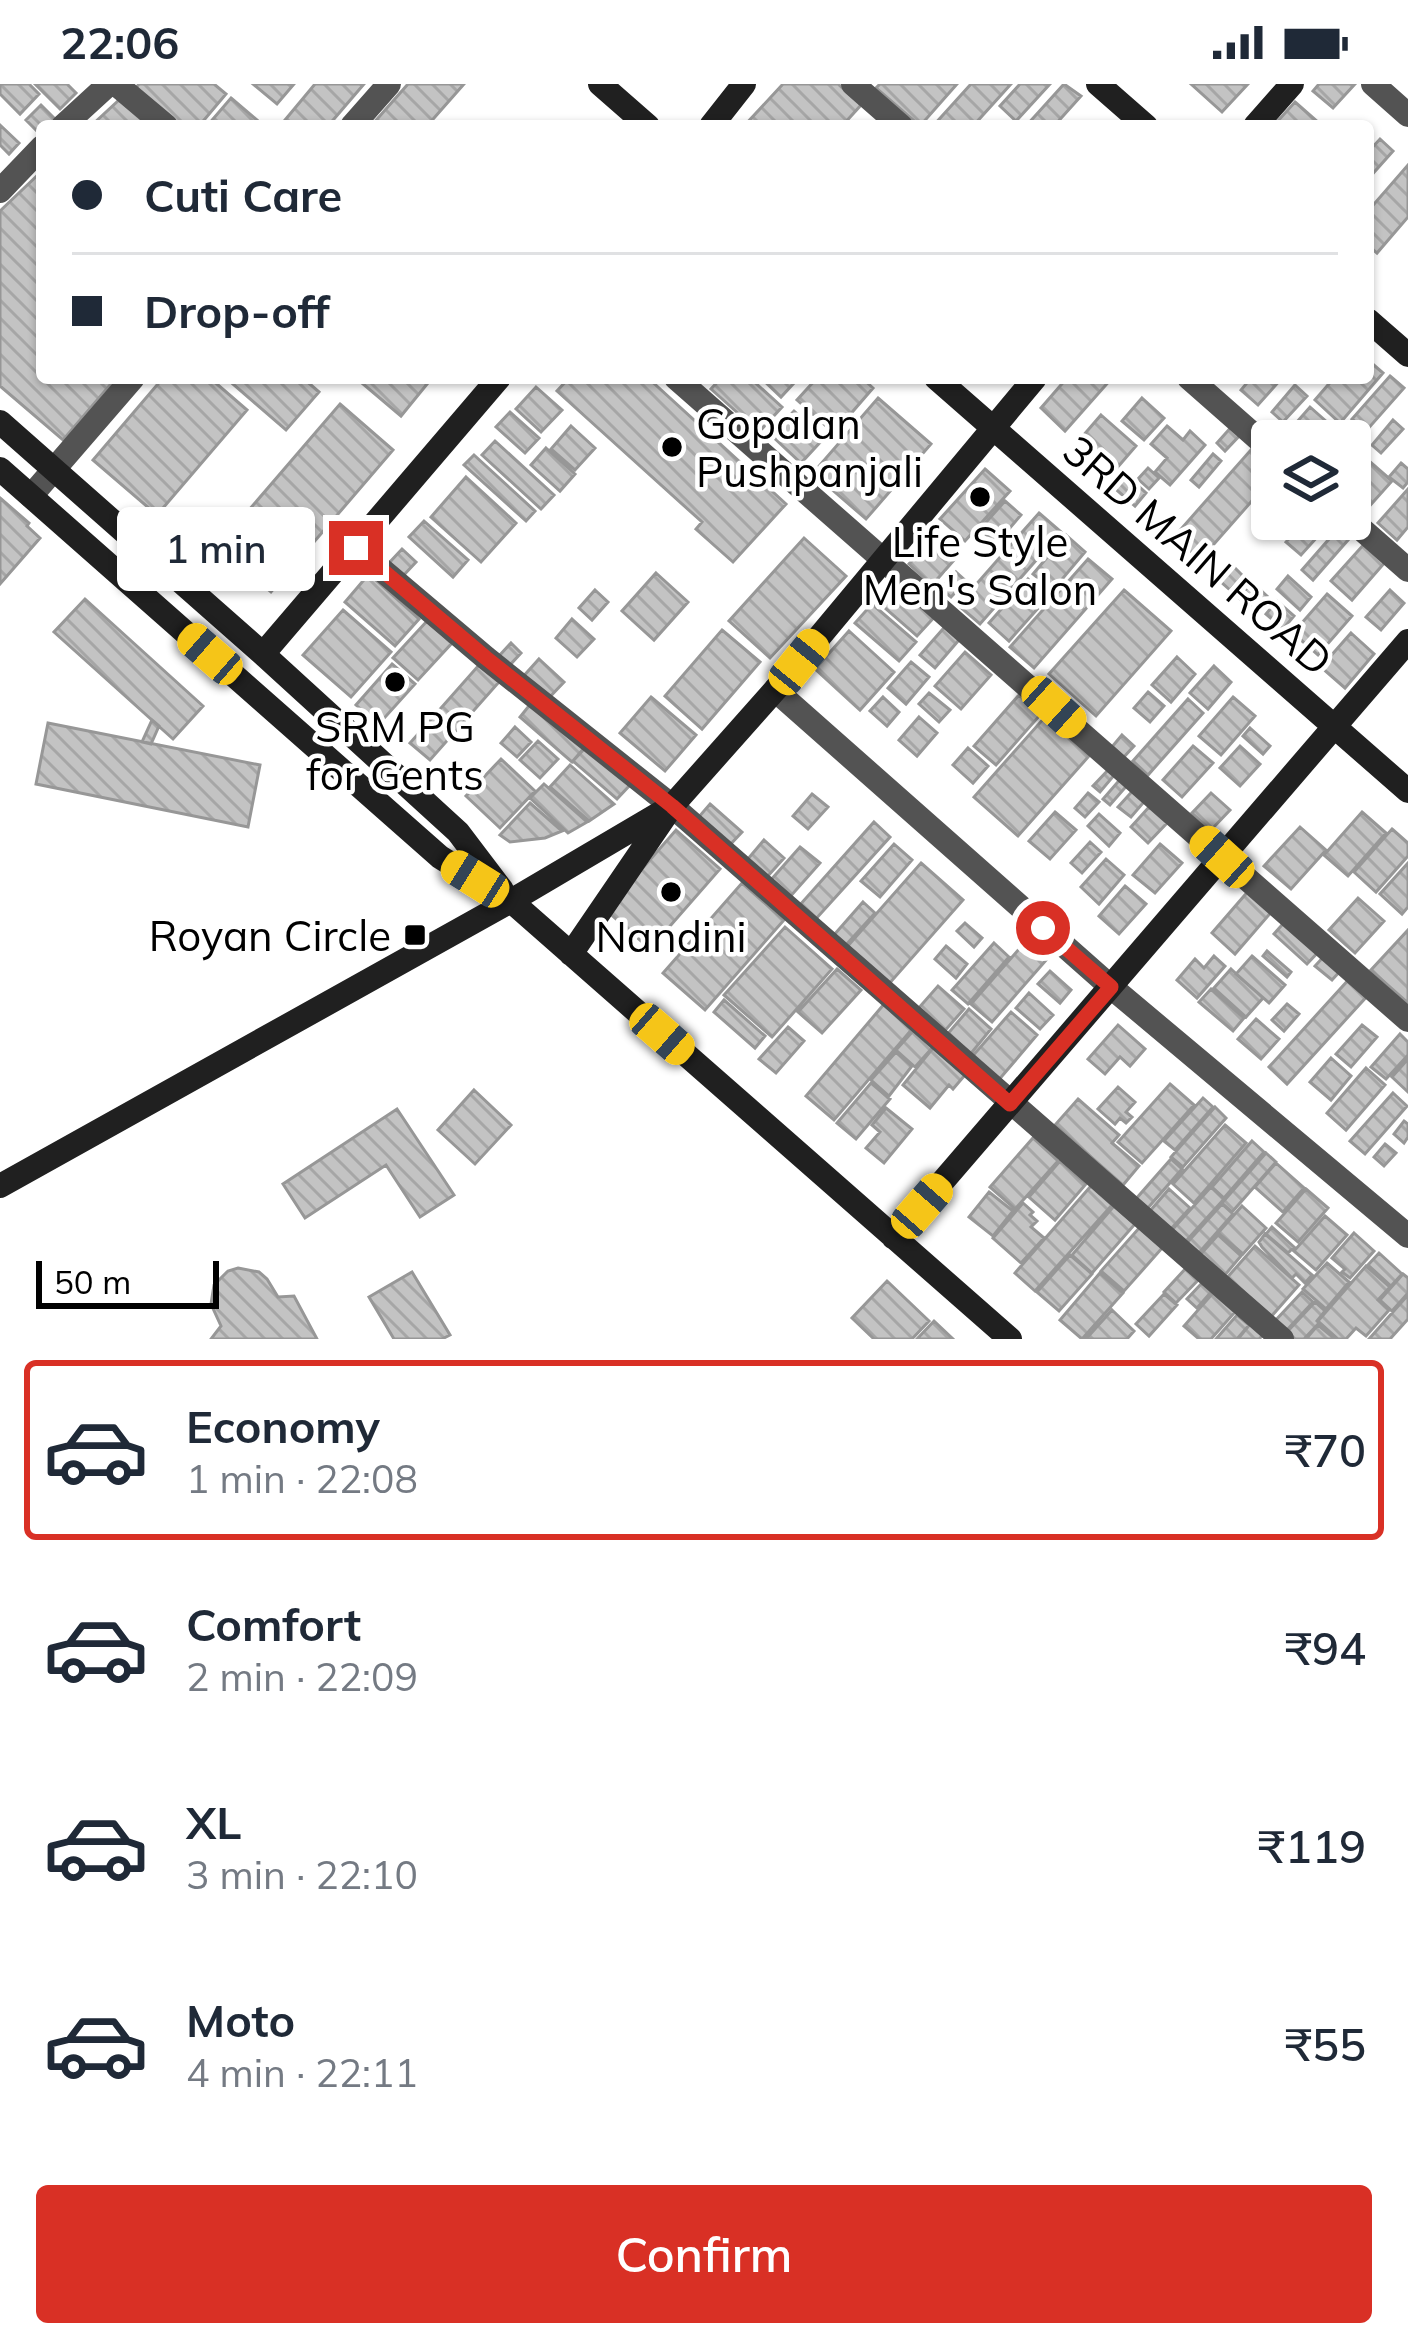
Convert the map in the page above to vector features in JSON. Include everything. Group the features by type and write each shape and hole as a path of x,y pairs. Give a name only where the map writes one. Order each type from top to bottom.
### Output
{"main road":[{"path":"600,84 641,120"},
{"path":"715,120 744,84"},
{"path":"1099,84 1139,120"},
{"path":"1260,120 1292,84"},
{"path":"1374,325 1408,355"},
{"path":"263,654 494,384"},
{"name":"3RD MAIN ROAD","path":"944,384 1408,791"},
{"path":"571,954 672,806 1030,384"},
{"path":"0,422 458,832 511,901"},
{"path":"1,470 440,857 511,901 1010,1339"},
{"path":"894,1238 1408,641"},
{"path":"0,1186 672,806"}],"street":[{"path":"70,120 112,84 158,120"},
{"path":"357,120 389,84"},
{"path":"853,84 894,120"},
{"path":"1373,84 1408,115"},
{"path":"0,190 36,153"},
{"path":"31,496 128,384"},
{"path":"683,384 1408,1020"},
{"path":"1196,384 1251,433"},
{"path":"1371,537 1408,570"},
{"path":"356,548 672,806 1282,1339"},
{"path":"775,690 1111,987 1408,1236"}],"building":[{"path":"0,84 29,84 39,94 20,114 0,94"},
{"path":"35,84 67,84 76,93 60,109"},
{"path":"139,84 214,84 226,94 204,120 172,120 135,89"},
{"path":"253,84 294,84 277,104"},
{"path":"315,84 364,84 333,120 285,120"},
{"path":"408,84 464,84 432,120 376,120"},
{"path":"783,84 838,84 861,105 847,120 750,120"},
{"path":"880,84 957,84 925,120 913,120 876,88"},
{"path":"971,84 1011,84 978,120 938,120"},
{"path":"1020,84 1050,84 1017,120 1000,106"},
{"path":"1064,84 1081,96 1059,120 1031,120"},
{"path":"1191,84 1248,84 1222,112"},
{"path":"1319,84 1355,84 1333,108 1313,91"},
{"path":"231,98 257,120 212,120"},
{"path":"119,100 142,120 97,120"},
{"path":"1295,102 1316,120 1279,120"},
{"path":"41,105 55,119 36,120 36,130 26,120"},
{"path":"0,125 19,143 9,154 0,145"},
{"path":"1380,139 1393,151 1374,172 1374,146"},
{"path":"1408,165 1408,217 1377,253 1374,204"},
{"path":"36,177 36,384 111,384 63,440 0,386 0,211"},
{"path":"1390,376 1404,388 1371,425 1371,420 1352,419"},
{"path":"158,384 217,384 247,410 157,515 93,460"},
{"path":"233,384 310,384 319,392 286,430"},
{"path":"363,384 427,384 401,416"},
{"name":"Gopalan Pushpanjali","path":"563,384 655,384 786,504 733,562 696,529 702,522 557,391"},
{"path":"716,384 757,384 782,407 759,432 711,389"},
{"path":"767,384 793,384 781,397"},
{"path":"812,384 869,384 873,388 834,433 797,400"},
{"path":"1062,384 1107,384 1065,431 1041,408"},
{"path":"1246,384 1277,384 1258,405 1241,390"},
{"path":"1329,384 1374,384 1343,420 1315,400"},
{"path":"1295,385 1307,396 1285,420 1272,412"},
{"path":"536,387 562,410 541,432 516,409"},
{"path":"878,398 931,444 866,519 813,473"},
{"path":"1142,398 1164,418 1144,440 1122,421"},
{"path":"340,404 393,450 271,592 218,546"},
{"path":"1310,407 1325,420 1299,420"},
{"path":"794,411 824,438 801,463 771,435"},
{"path":"510,412 539,438 525,453 496,427"},
{"path":"1101,415 1136,446 1116,469 1081,438"},
{"path":"1393,420 1403,429 1381,453 1372,445"},
{"path":"1233,425 1242,433 1225,451 1217,443"},
{"path":"571,426 595,448 575,470 551,449"},
{"path":"1167,426 1183,440 1190,431 1205,445 1170,485 1155,472 1167,458 1151,444"},
{"path":"495,441 554,495 541,509 482,455"},
{"path":"546,448 575,474 560,491 531,465"},
{"path":"1251,450 1251,502 1200,560 1174,537"},
{"path":"1213,454 1221,461 1199,487 1191,480"},
{"path":"474,455 535,511 526,521 464,465"},
{"path":"1371,463 1392,481 1371,504"},
{"path":"1401,463 1408,469 1403,488 1389,477"},
{"path":"1148,468 1159,478 1149,489 1138,479"},
{"path":"985,469 1010,491 965,541 940,519"},
{"path":"1124,473 1146,493 1135,506 1112,486"},
{"path":"466,477 516,523 481,562 431,517"},
{"path":"1408,489 1408,527 1397,540 1378,523"},
{"path":"0,498 40,538 0,584"},
{"path":"1005,501 1021,515 996,544 980,529"},
{"path":"1039,513 1061,532 980,624 958,605"},
{"path":"424,521 468,560 453,577 409,537"},
{"path":"1066,535 1085,552 1053,590 1033,574"},
{"path":"804,538 846,576 770,658 729,621"},
{"path":"931,539 954,560 932,585 909,564"},
{"path":"1288,540 1314,540 1301,555"},
{"path":"1328,540 1348,540 1313,580 1302,570"},
{"path":"1366,542 1387,560 1352,600 1331,581"},
{"path":"402,549 416,562 403,576 389,563"},
{"path":"1088,559 1112,579 1034,668 1010,647"},
{"path":"1233,566 1243,576 1230,590 1220,581"},
{"path":"956,572 966,581 951,597 941,589"},
{"path":"656,573 688,602 654,640 622,611"},
{"path":"369,574 419,619 395,646 345,602"},
{"path":"1288,576 1311,597 1300,610 1277,589"},
{"path":"899,579 938,613 917,636 878,602"},
{"path":"1028,579 1048,597 1009,641 989,623"},
{"path":"1252,582 1267,596 1254,611 1239,598"},
{"path":"595,590 608,602 592,620 579,608"},
{"path":"1124,590 1171,631 1096,716 1049,674"},
{"path":"1390,590 1404,603 1381,630 1366,617"},
{"path":"1327,594 1352,616 1318,655 1293,633"},
{"path":"85,599 203,706 173,739 54,632"},
{"path":"1277,601 1294,616 1283,629 1266,614"},
{"path":"872,604 916,642 899,661 855,623"},
{"path":"343,610 391,652 351,697 303,655"},
{"path":"572,619 594,639 577,657 556,638"},
{"path":"427,621 452,643 418,680 393,658"},
{"path":"950,621 964,634 935,668 920,655"},
{"path":"722,630 760,662 702,729 665,696"},
{"path":"849,631 894,672 860,710 815,669"},
{"path":"1351,633 1374,654 1345,688 1321,667"},
{"path":"511,643 521,653 509,666 499,656"},
{"path":"965,652 991,675 961,709 935,686"},
{"path":"1177,657 1195,674 1171,702 1152,685"},
{"path":"539,659 564,682 546,701 521,679"},
{"path":"911,662 929,677 906,704 888,688"},
{"path":"392,664 415,684 378,725 356,705"},
{"path":"479,665 499,682 430,760 410,743"},
{"path":"1214,666 1231,682 1208,709 1190,693"},
{"path":"1148,692 1164,706 1150,722 1134,708"},
{"path":"929,693 950,710 939,722 919,704"},
{"path":"1019,695 1041,714 996,765 974,746"},
{"path":"651,697 696,735 665,771 620,733"},
{"path":"883,697 899,712 887,726 870,711"},
{"path":"1233,697 1255,716 1221,755 1199,736"},
{"path":"1188,699 1203,713 1148,775 1133,761"},
{"path":"533,701 585,747 572,762 520,717"},
{"path":"919,717 937,733 917,756 899,740"},
{"path":"1045,717 1089,756 1018,836 974,797"},
{"path":"152,720 159,726 151,744 142,742"},
{"path":"48,723 260,765 248,827 36,784"},
{"path":"515,727 531,742 517,757 501,743"},
{"path":"1250,728 1270,746 1263,754 1243,736"},
{"path":"1122,735 1134,746 1123,758 1111,748"},
{"path":"538,741 558,759 540,778 520,760"},
{"path":"1193,746 1213,763 1182,797 1163,780"},
{"path":"1240,746 1260,764 1240,786 1220,768"},
{"path":"586,747 630,785 617,799 573,761"},
{"path":"968,748 988,766 973,783 953,765"},
{"path":"501,759 535,791 500,828 466,796"},
{"path":"570,765 614,804 589,821 550,787"},
{"path":"1110,768 1116,773 1100,792 1093,786"},
{"path":"1123,776 1130,782 1110,805 1103,799"},
{"path":"544,784 587,822 568,833 530,798"},
{"path":"1137,786 1149,796 1131,817 1118,807"},
{"path":"1088,793 1099,802 1085,817 1075,808"},
{"path":"1211,793 1230,810 1211,830 1192,813"},
{"path":"812,794 828,807 808,829 793,816"},
{"path":"530,803 562,831 510,842 500,835"},
{"path":"710,804 742,832 728,847 697,819"},
{"path":"1149,807 1167,823 1148,843 1131,827"},
{"path":"1055,812 1076,830 1050,859 1029,841"},
{"path":"1362,812 1386,833 1348,876 1324,855"},
{"path":"1099,814 1120,833 1109,846 1088,826"},
{"path":"874,822 890,837 814,921 798,907"},
{"path":"1300,827 1326,850 1291,889 1264,866"},
{"path":"1392,829 1408,843 1408,856 1376,892 1354,872"},
{"path":"676,830 720,869 650,949 606,910"},
{"path":"764,840 784,858 767,877 747,860"},
{"path":"1090,842 1101,852 1082,873 1071,863"},
{"path":"894,844 912,860 880,897 861,881"},
{"path":"1160,844 1182,863 1155,893 1133,875"},
{"path":"800,847 820,863 789,898 770,881"},
{"path":"1106,859 1124,875 1099,904 1081,887"},
{"path":"921,863 963,900 888,985 846,948"},
{"path":"1408,863 1408,907 1402,914 1380,894"},
{"path":"742,883 784,920 705,1010 663,973"},
{"path":"1125,886 1146,904 1119,934 1099,916"},
{"path":"1251,888 1274,909 1235,954 1212,933"},
{"path":"1358,898 1384,921 1355,953 1329,930"},
{"path":"863,902 875,913 845,946 833,936"},
{"path":"1289,917 1323,947 1307,964 1274,934"},
{"path":"965,923 982,938 974,947 957,931"},
{"path":"785,927 832,969 772,1037 724,995"},
{"path":"1408,930 1408,1003 1371,970"},
{"path":"1027,940 1048,958 992,1022 971,1004"},
{"path":"994,943 1009,957 968,1004 952,990"},
{"path":"946,946 967,964 956,978 935,959"},
{"path":"1267,951 1291,972 1287,977 1263,956"},
{"path":"1327,953 1344,967 1332,980 1315,966"},
{"path":"1214,956 1225,966 1197,998 1177,980 1195,959 1204,968"},
{"path":"1252,956 1285,985 1269,1003 1236,974"},
{"path":"837,969 861,990 822,1033 798,1012"},
{"path":"1231,969 1263,998 1246,1017 1214,988"},
{"path":"1050,971 1071,990 1060,1003 1038,984"},
{"path":"1352,976 1370,993 1287,1084 1269,1067"},
{"path":"938,986 964,1009 942,1034 916,1011"},
{"path":"1211,989 1244,1018 1233,1031 1199,1002"},
{"path":"1029,993 1053,1015 1040,1029 1016,1008"},
{"path":"724,1000 765,1036 755,1048 714,1012"},
{"path":"885,1003 913,1028 834,1120 806,1096"},
{"path":"1287,1004 1299,1014 1284,1031 1272,1020"},
{"path":"969,1009 991,1029 968,1057 945,1037"},
{"path":"1011,1012 1037,1035 997,1082 970,1059"},
{"path":"1256,1019 1279,1039 1261,1059 1238,1039"},
{"path":"1118,1025 1145,1049 1130,1066 1120,1057 1105,1074 1088,1059"},
{"path":"1362,1025 1377,1037 1351,1067 1336,1054"},
{"path":"788,1027 804,1041 776,1073 759,1059"},
{"path":"914,1030 933,1047 915,1067 896,1050"},
{"path":"1400,1034 1408,1042 1408,1055 1386,1079 1371,1067"},
{"path":"933,1048 965,1075 953,1089 949,1085 930,1108 903,1085"},
{"path":"896,1052 912,1066 889,1096 871,1080"},
{"path":"1331,1058 1351,1076 1331,1100 1310,1082"},
{"path":"1408,1059 1408,1092 1392,1077"},
{"path":"1366,1068 1385,1085 1346,1130 1327,1113"},
{"path":"871,1083 890,1099 856,1139 837,1123"},
{"path":"1170,1084 1194,1105 1142,1163 1118,1142"},
{"path":"1118,1087 1135,1102 1126,1112 1132,1117 1126,1123 1120,1118 1115,1124 1098,1109"},
{"path":"474,1090 511,1125 475,1164 438,1130"},
{"path":"1393,1093 1407,1106 1365,1154 1350,1141"},
{"path":"1203,1098 1213,1107 1175,1150 1164,1141"},
{"path":"1078,1099 1119,1135 1112,1143 1139,1166 1123,1185 1055,1125"},
{"path":"1215,1107 1226,1118 1183,1167 1171,1157"},
{"path":"886,1108 912,1129 884,1163 866,1148 880,1132 872,1125"},
{"path":"397,1109 454,1195 420,1217 386,1165 305,1218 283,1184"},
{"path":"1404,1121 1408,1137 1404,1143 1394,1134"},
{"path":"1225,1125 1246,1143 1194,1203 1173,1184"},
{"path":"1033,1138 1058,1161 1015,1209 990,1187"},
{"path":"1252,1141 1264,1152 1224,1198 1212,1187"},
{"path":"1385,1144 1396,1153 1384,1166 1374,1157"},
{"path":"1266,1153 1276,1162 1232,1212 1222,1203"},
{"path":"1171,1159 1182,1169 1146,1210 1135,1200"},
{"path":"1060,1161 1086,1184 1055,1220 1029,1197"},
{"path":"1276,1163 1304,1188 1283,1212 1255,1187"},
{"path":"1091,1186 1112,1205 1035,1291 1015,1273"},
{"path":"1211,1187 1224,1199 1186,1241 1172,1230"},
{"path":"1169,1189 1190,1208 1170,1230 1150,1211"},
{"path":"1306,1189 1328,1208 1298,1242 1276,1223"},
{"path":"989,1192 1013,1211 993,1236 969,1217"},
{"path":"1023,1203 1037,1221 1031,1227 1044,1238 1021,1263 993,1238"},
{"path":"1222,1204 1233,1214 1197,1255 1185,1245"},
{"path":"1114,1206 1135,1224 1092,1273 1072,1255"},
{"path":"1242,1206 1266,1228 1243,1254 1218,1233"},
{"path":"1325,1216 1347,1235 1316,1270 1294,1251"},
{"path":"1140,1227 1163,1247 1124,1291 1101,1271"},
{"path":"1272,1227 1294,1247 1288,1253 1266,1234"},
{"path":"1354,1233 1374,1251 1350,1278 1332,1258"},
{"path":"1265,1234 1312,1275 1305,1283 1296,1274 1292,1278 1262,1247 1259,1242"},
{"path":"1218,1235 1241,1256 1224,1276 1200,1255"},
{"path":"1255,1246 1299,1285 1269,1319 1225,1280"},
{"path":"1379,1253 1402,1274 1391,1286 1368,1265"},
{"path":"1070,1255 1092,1274 1059,1311 1037,1292"},
{"path":"1327,1263 1349,1282 1326,1309 1303,1289"},
{"path":"1366,1266 1390,1287 1378,1300 1389,1310 1366,1336 1356,1328 1346,1339 1338,1339 1318,1321"},
{"path":"1187,1267 1200,1278 1176,1303 1164,1292"},
{"path":"238,1268 259,1272 278,1297 294,1296 317,1339 211,1339 221,1326 211,1304 214,1285"},
{"path":"412,1272 450,1335 394,1339 369,1297"},
{"path":"1100,1273 1123,1293 1082,1339 1060,1320"},
{"path":"1403,1274 1408,1278 1408,1293 1392,1311 1380,1300"},
{"path":"887,1281 929,1321 912,1339 874,1339 852,1318"},
{"path":"1202,1283 1212,1291 1197,1308 1187,1299"},
{"path":"1302,1292 1313,1302 1285,1332 1274,1322"},
{"path":"1213,1293 1235,1312 1211,1339 1199,1339 1184,1326"},
{"path":"1164,1294 1177,1305 1149,1336 1136,1324"},
{"path":"1408,1295 1408,1319 1390,1339 1369,1339"},
{"path":"1315,1302 1325,1311 1319,1323 1304,1339 1295,1339 1287,1332"},
{"path":"1112,1310 1134,1331 1127,1339 1086,1339"},
{"path":"1237,1315 1249,1325 1237,1339 1216,1339"},
{"path":"934,1321 953,1339 917,1339"},
{"path":"1251,1323 1264,1334 1259,1339 1238,1339"},
{"path":"1318,1325 1335,1339 1306,1339"}],"place":[{"name":"Gopalan Pushpanjali","path":"672,447"},
{"name":"Life Style Men's Salon","path":"980,497"},
{"name":"SRM PG for Gents","path":"395,682"},
{"name":"Nandini","path":"671,892"},
{"name":"Royan Circle","path":"415,935"}],"route":[{"path":"356,548 672,806 1010,1104 1111,987 1043,928"}]}
